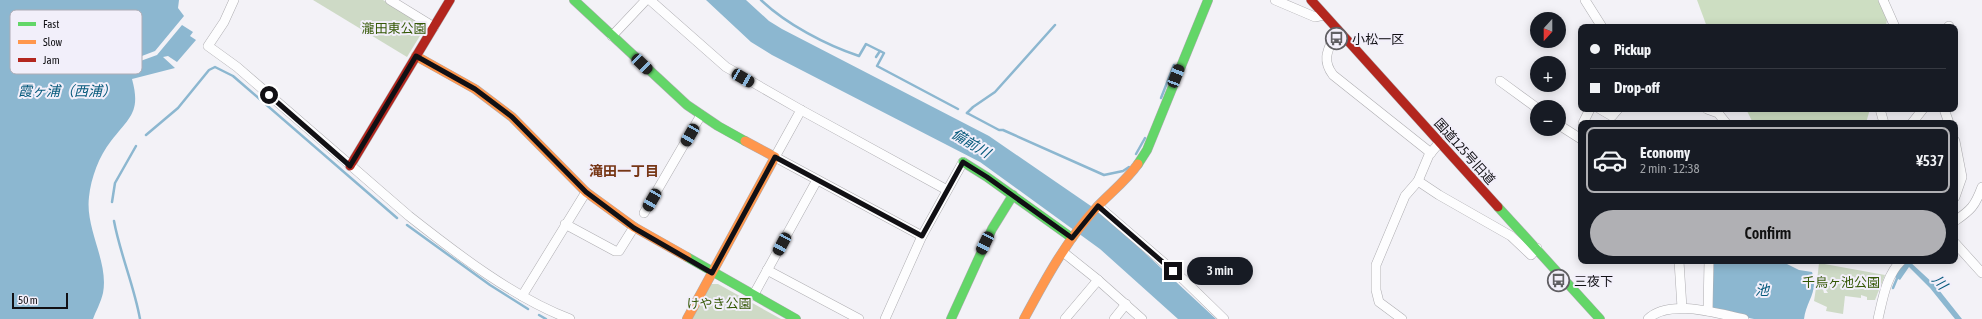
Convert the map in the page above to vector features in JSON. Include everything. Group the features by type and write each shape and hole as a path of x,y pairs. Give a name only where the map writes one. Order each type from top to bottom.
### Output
{"street":[{"path":"234,0 224,22 208,46 237,67 350,166 436,236 522,296 570,319"},
{"path":"350,166 450,0"},
{"path":"574,0 677,97 701,115 817,180 922,236"},
{"path":"612,36 646,0"},
{"path":"650,0 726,67 947,190"},
{"path":"1024,319 1074,236 1097,207 1131,174 1147,150 1208,0"},
{"path":"1274,0 1315,17 1324,15"},
{"path":"1585,0 1600,24"},
{"path":"1883,0 1894,24"},
{"path":"392,1 434,27"},
{"name":"国道125号旧道","path":"1313,1 1324,15 1600,319"},
{"path":"1337,29 1326,58 1327,66 1333,75 1431,153"},
{"path":"416,56 475,89 512,117 586,192 634,228 796,319"},
{"path":"1500,81 1530,103"},
{"path":"687,319 801,110"},
{"path":"1605,112 1612,116 1615,112"},
{"path":"1715,112 1724,120"},
{"path":"1914,120 1921,112"},
{"path":"644,213 701,115"},
{"path":"1566,130 1578,137"},
{"path":"1402,319 1379,302 1376,290 1376,265 1405,196 1418,181 1431,153 1440,142"},
{"path":"1958,156 1962,177 1958,189"},
{"path":"885,319 922,236 963,162 1074,236"},
{"path":"753,296 817,180"},
{"path":"1418,181 1439,195 1510,236 1531,255 1537,248"},
{"path":"1958,219 1971,210 1976,204 1982,187"},
{"path":"522,296 586,192"},
{"path":"951,319 989,236 1013,195"},
{"path":"1097,207 1178,275 1224,319"},
{"path":"565,224 615,252 619,251 634,228"},
{"path":"1958,246 1982,273"},
{"path":"1063,252 1098,280 1142,319"},
{"path":"1679,264 1682,308"},
{"path":"1708,311 1709,264"},
{"path":"1878,319 1890,275 1893,269 1899,264"},
{"path":"767,270 859,319"},
{"path":"1065,319 1098,280"},
{"path":"1114,319 1126,304"},
{"path":"1648,319 1666,310 1682,308 1708,311 1744,319"}],"green space":[{"name":"瀧田東公園","path":"313,0 383,0 426,26 407,57"},
{"path":"1697,0 1889,0 1886,24 1706,24"},
{"path":"1748,112 1869,112 1867,120 1752,120"},
{"name":"千鳥ヶ池公園","path":"1819,264 1885,275 1875,300 1867,300 1867,297 1861,295 1861,298 1845,296 1843,314 1826,311 1827,307 1814,301 1816,288 1823,289 1824,293 1828,293 1826,290 1825,280 1823,282 1817,281"},
{"name":"けやき公園","path":"711,284 718,284 781,319 692,319"}],"water":[{"name":"霞ヶ浦（西浦）","path":"0,0 179,0 178,8 184,16 155,51 142,56 142,10 10,10 10,74 142,74 142,60 157,55 182,25 193,32 190,36 196,40 177,62 168,56 163,57 175,68 132,79 135,99 132,113 103,153 96,168 90,190 89,209 90,221 103,269 104,281 103,293 93,319 0,319"},
{"name":"備前川","path":"706,0 746,0 769,21 782,29 989,136 1104,215 1216,319 1178,319 1100,249 980,162 772,55 751,42"},
{"name":"池","path":"1711,264 1787,264 1799,270 1812,272 1814,279 1813,291 1804,319 1754,319 1710,310"},
{"name":"川","path":"1905,264 1912,264 1935,285 1962,319 1955,319 1930,288 1909,267 1900,280 1893,276 1898,269"}],"waterway":[{"path":"761,0 794,25 833,46 859,56 866,44 884,53 877,66 958,109"},
{"path":"967,113 995,92 1055,25"},
{"path":"876,57 880,51"},
{"path":"1161,98 1174,65"},
{"path":"146,135 178,108 209,70 215,67 233,76 397,218"},
{"path":"967,113 999,130 1003,130 1104,175 1123,171 1129,167"},
{"path":"1136,154 1145,138"},
{"path":"112,202 115,183 136,146"},
{"path":"114,221 140,319"},
{"path":"407,225 490,285 528,309"},
{"name":"川","path":"1893,288 1898,276"},
{"path":"539,315 546,319"}],"traffic: fast":[{"path":"574,0 687,105 718,126 745,141"},
{"path":"1138,164 1147,150 1208,0"},
{"path":"963,162 987,177 1072,238"},
{"path":"951,319 992,229 1013,195"},
{"path":"1498,207 1600,319"},
{"path":"687,257 796,319"}],"traffic: slow":[{"path":"416,56 475,89 512,117 586,192 634,227 687,257"},
{"path":"687,319 775,157 745,141"},
{"path":"1024,319 1048,275 1075,234 1096,208 1138,164"}],"traffic: jam":[{"path":"350,166 450,0"},
{"path":"1311,0 1498,207"}],"place":[{"name":"小松一区","path":"1337,39"},
{"name":"三夜下","path":"1558,281"}],"district":[{"name":"滝田一丁目","path":"624,171"}],"route":[{"path":"269,95 350,166 416,56 475,89 512,117 586,192 634,228 712,273 775,157 922,236 963,162 987,177 1072,238 1098,206 1108,213 1173,271"}]}
